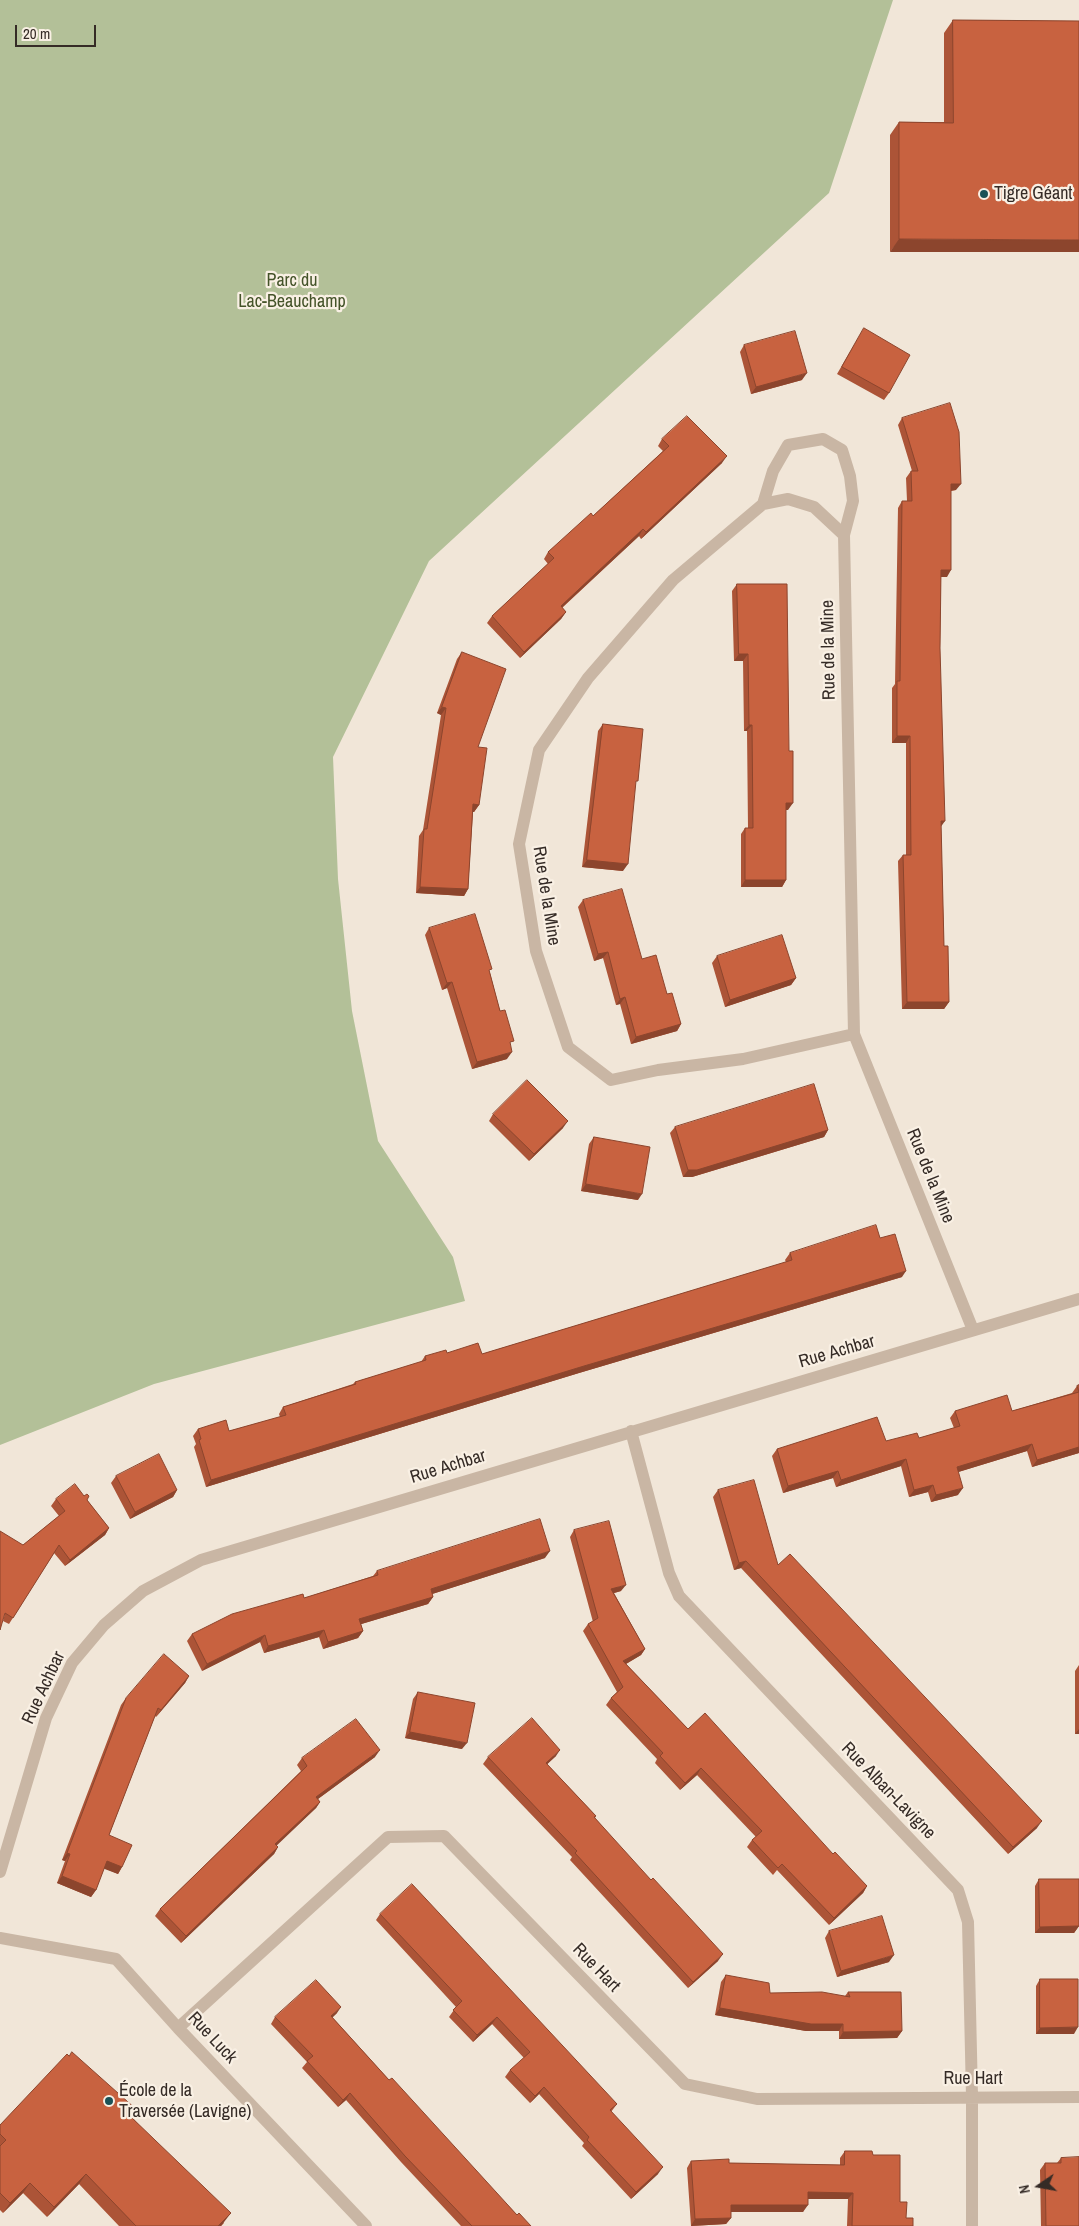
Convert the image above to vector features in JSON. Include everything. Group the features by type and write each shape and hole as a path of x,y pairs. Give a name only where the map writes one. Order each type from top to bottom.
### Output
{"street":[{"name":"Rue de la Mine","path":"763,504 773,471 788,445 823,439 842,450 850,476 852,501 844,535 854,1034 973,1330"},
{"name":"Rue de la Mine","path":"844,535 814,507 788,499 763,504 673,580 588,678 539,750 519,844 536,951 568,1047 611,1080 658,1070 744,1059 854,1034"},
{"name":"Rue Achbar","path":"0,1872 46,1718 72,1663 104,1625 142,1591 201,1560 1079,1299"},
{"name":"Rue Alban-Lavigne","path":"630,1431 669,1573 679,1596 958,1890 968,1922 972,2096 972,2226"},
{"name":"Rue Hart","path":"178,2028 388,1837 444,1836 685,2084 757,2099 972,2096 1079,2097"},
{"name":"Rue Luck","path":"0,1938 116,1959 178,2028 366,2226"}],"green space":[{"name":"Parc du Lac-Beauchamp","path":"0,0 893,0 829,193 429,561 333,757 338,879 352,1011 378,1141 453,1257 465,1301 154,1384 0,1445"}],"building":[{"name":"Tigre Géant","path":"953,20 1079,21 1079,240 899,239 899,122 953,123"},
{"path":"864,328 910,355 889,393 842,367"},
{"path":"795,331 807,373 756,387 744,345"},
{"path":"950,403 959,432 961,484 951,484 951,570 941,570 940,648 945,821 941,821 944,946 948,946 949,1002 907,1002 903,855 911,855 910,736 897,736 897,681 900,681 902,501 912,501 911,471 918,471 902,418"},
{"path":"687,416 727,456 646,532 643,529 561,606 566,612 524,652 492,616 554,558 548,552 591,513 593,516 669,446 662,439"},
{"path":"737,584 787,584 789,751 793,751 793,803 786,803 786,880 745,880 745,828 753,828 752,725 749,725 748,654 739,654"},
{"path":"462,652 506,669 478,747 487,748 479,805 473,804 468,889 420,887 424,829 427,829 446,708 442,707"},
{"path":"603,724 643,729 628,864 587,860"},
{"path":"622,889 642,959 656,955 667,994 672,993 681,1024 636,1037 625,997 620,999 608,952 598,954 583,900"},
{"path":"475,914 492,969 489,970 500,1011 505,1010 514,1041 510,1042 512,1052 477,1062 452,982 447,983 429,928"},
{"path":"782,935 796,978 730,1000 717,956"},
{"path":"527,1080 568,1121 534,1154 493,1114"},
{"path":"814,1084 828,1130 697,1170 688,1170 675,1127"},
{"path":"594,1137 650,1147 642,1194 586,1184"},
{"path":"876,1225 880,1238 895,1234 906,1271 584,1366 211,1480 199,1440 201,1439 198,1429 226,1420 229,1431 286,1415 283,1407 426,1360 425,1356 446,1350 447,1353 478,1343 482,1354 792,1260 790,1253"},
{"path":"1079,1392 1079,1447 1037,1460 1032,1444 957,1467 963,1488 936,1495 933,1485 914,1490 906,1459 841,1480 838,1471 788,1486 777,1449 877,1417 886,1441 917,1433 919,1438 960,1426 955,1411 1007,1395 1012,1411"},
{"path":"159,1454 177,1490 135,1512 116,1476"},
{"path":"754,1480 778,1565 790,1554 1042,1821 1013,1847 746,1561 739,1563 718,1490"},
{"path":"75,1484 84,1496 87,1494 89,1496 87,1500 109,1528 70,1560 59,1545 13,1618 5,1613 0,1630 0,1531 23,1545 65,1511 56,1499"},
{"path":"540,1519 550,1551 431,1589 433,1597 359,1619 363,1631 328,1642 324,1630 268,1646 265,1635 207,1664 192,1634 232,1614 303,1594 304,1598 378,1575 377,1571"},
{"path":"609,1521 626,1585 611,1589 645,1649 623,1661 688,1729 705,1713 833,1854 835,1852 867,1886 834,1918 782,1864 778,1868 752,1840 762,1831 701,1768 685,1783 660,1756 663,1753 611,1698 623,1687 588,1624 598,1618 574,1530"},
{"path":"164,1654 189,1676 161,1710 158,1708 109,1835 132,1845 122,1867 107,1861 96,1890 62,1876 70,1854 67,1853 126,1698"},
{"path":"418,1692 475,1703 467,1743 410,1732"},
{"path":"532,1718 560,1750 546,1763 596,1816 594,1817 651,1880 653,1878 723,1954 693,1982 575,1853 577,1851 488,1757"},
{"path":"356,1719 380,1750 316,1797 320,1802 275,1844 278,1847 186,1936 160,1909 307,1766 302,1758"},
{"path":"1039,1879 1079,1879 1079,1926 1040,1927"},
{"path":"412,1884 617,2104 610,2110 663,2167 636,2192 587,2140 589,2137 544,2087 535,2096 510,2070 530,2052 497,2017 477,2035 453,2010 462,2001 380,1914"},
{"path":"882,1916 894,1955 841,1971 829,1931"},
{"path":"726,1975 769,1983 770,1993 822,1992 850,1997 848,1992 901,1992 902,2031 843,2032 843,2024 811,2024 720,2008"},
{"path":"1040,1979 1078,1979 1078,2027 1040,2028"},
{"path":"316,1980 341,2007 331,2016 389,2080 392,2078 517,2215 519,2213 531,2226 472,2226 405,2156 350,2093 343,2100 307,2061 313,2056 275,2017"},
{"path":"72,2052 137,2110 130,2116 231,2213 218,2226 136,2226 86,2174 54,2207 30,2183 10,2203 0,2193 0,2146 6,2140 0,2134 0,2125 67,2054 69,2056"},
{"path":"845,2151 872,2151 873,2155 900,2155 900,2202 907,2202 906,2218 913,2218 913,2226 852,2226 853,2193 808,2192 808,2205 731,2205 731,2218 695,2219 691,2161 729,2159 729,2163 844,2165"},
{"path":"1079,2157 1079,2226 1046,2226 1045,2163 1061,2163 1061,2158"}],"place":[{"name":"Tigre Géant","path":"984,194"},
{"name":"École de la Traversée (Lavigne)","path":"109,2101"}]}
